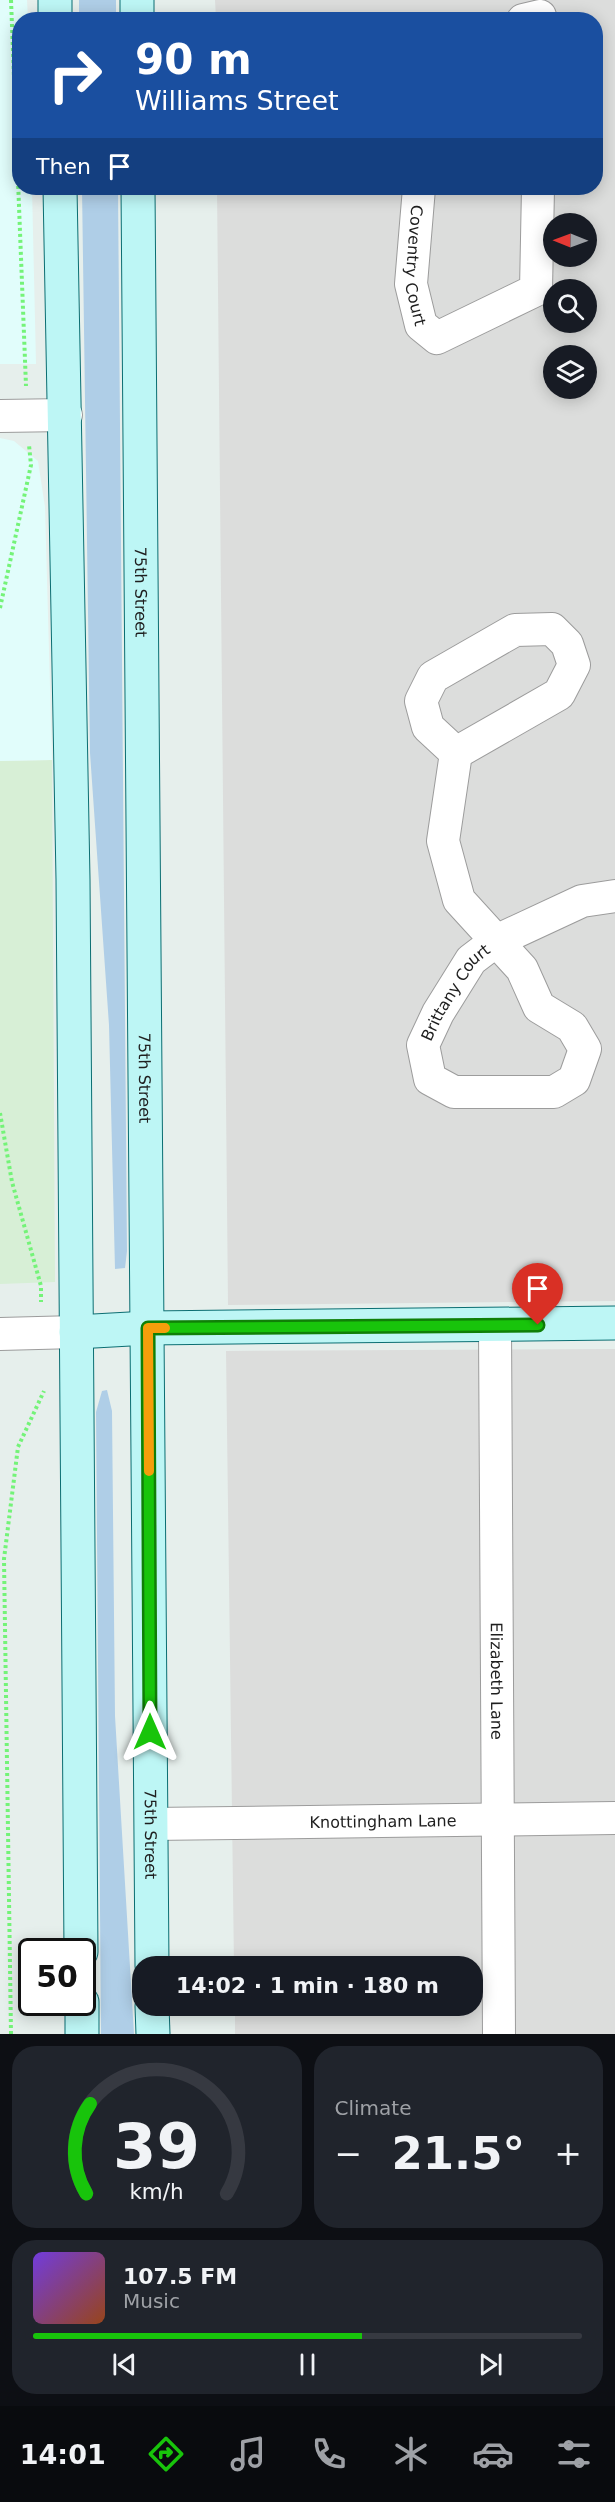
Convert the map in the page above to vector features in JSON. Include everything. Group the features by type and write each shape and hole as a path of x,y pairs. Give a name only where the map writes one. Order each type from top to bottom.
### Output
{"main road":[{"path":"60,195 73,891 81,1938"},
{"name":"75th Street","path":"138,195 152,1956"},
{"path":"76,1332 148,1328 615,1323"},
{"path":"82,2016 82,2034"},
{"path":"152,2016 153,2034"}],"street":[{"name":"Coventry Court","path":"418,195 411,284 421,325 437,338 536,290 538,195"},
{"path":"0,416 66,415"},
{"path":"552,629 567,644 574,665 559,694 456,753 428,727 421,701 433,677 515,630 552,629"},
{"path":"456,753 443,841 459,900 496,941"},
{"name":"Brittany Court","path":"496,941 522,969 539,1007 572,1027 585,1049 574,1080 554,1092 454,1092 430,1079 423,1044 438,1013 471,960 496,941 582,901 615,897"},
{"name":"Elizabeth Lane","path":"495,1326 500,2034"},
{"path":"0,1334 76,1332"},
{"name":"Knottingham Lane","path":"151,1824 615,1818"}],"path":[{"path":"10,0 12,47"},
{"path":"18,195 26,377"},
{"path":"0,608 31,465 29,448"},
{"path":"0,1113 12,1182 41,1287"},
{"path":"11,2034 4,1559 18,1447 45,1387"}],"shaded area":[{"path":"0,0 27,0 28,12 12,12 12,195 32,195 36,364 0,364"},
{"path":"79,0 116,0 116,12 79,12"},
{"path":"215,0 615,0 615,1301 228,1305 217,195 603,195 603,12 216,12"},
{"path":"82,195 118,195 127,1251 125,1268 115,1269 109,1025 90,753"},
{"path":"0,438 14,441 38,461 45,507 52,760 0,761"},
{"path":"52,760 55,1282 0,1284 0,761"},
{"path":"615,1349 615,2034 235,2034 235,2016 483,2016 483,1956 234,1956 226,1351"},
{"path":"107,1390 112,1411 115,1716 134,2034 101,2034 96,1412 102,1391"}],"slow traffic":[{"path":"149,1471 148,1328 165,1328"}],"route":[{"path":"150,1732 148,1328 538,1325"}]}
